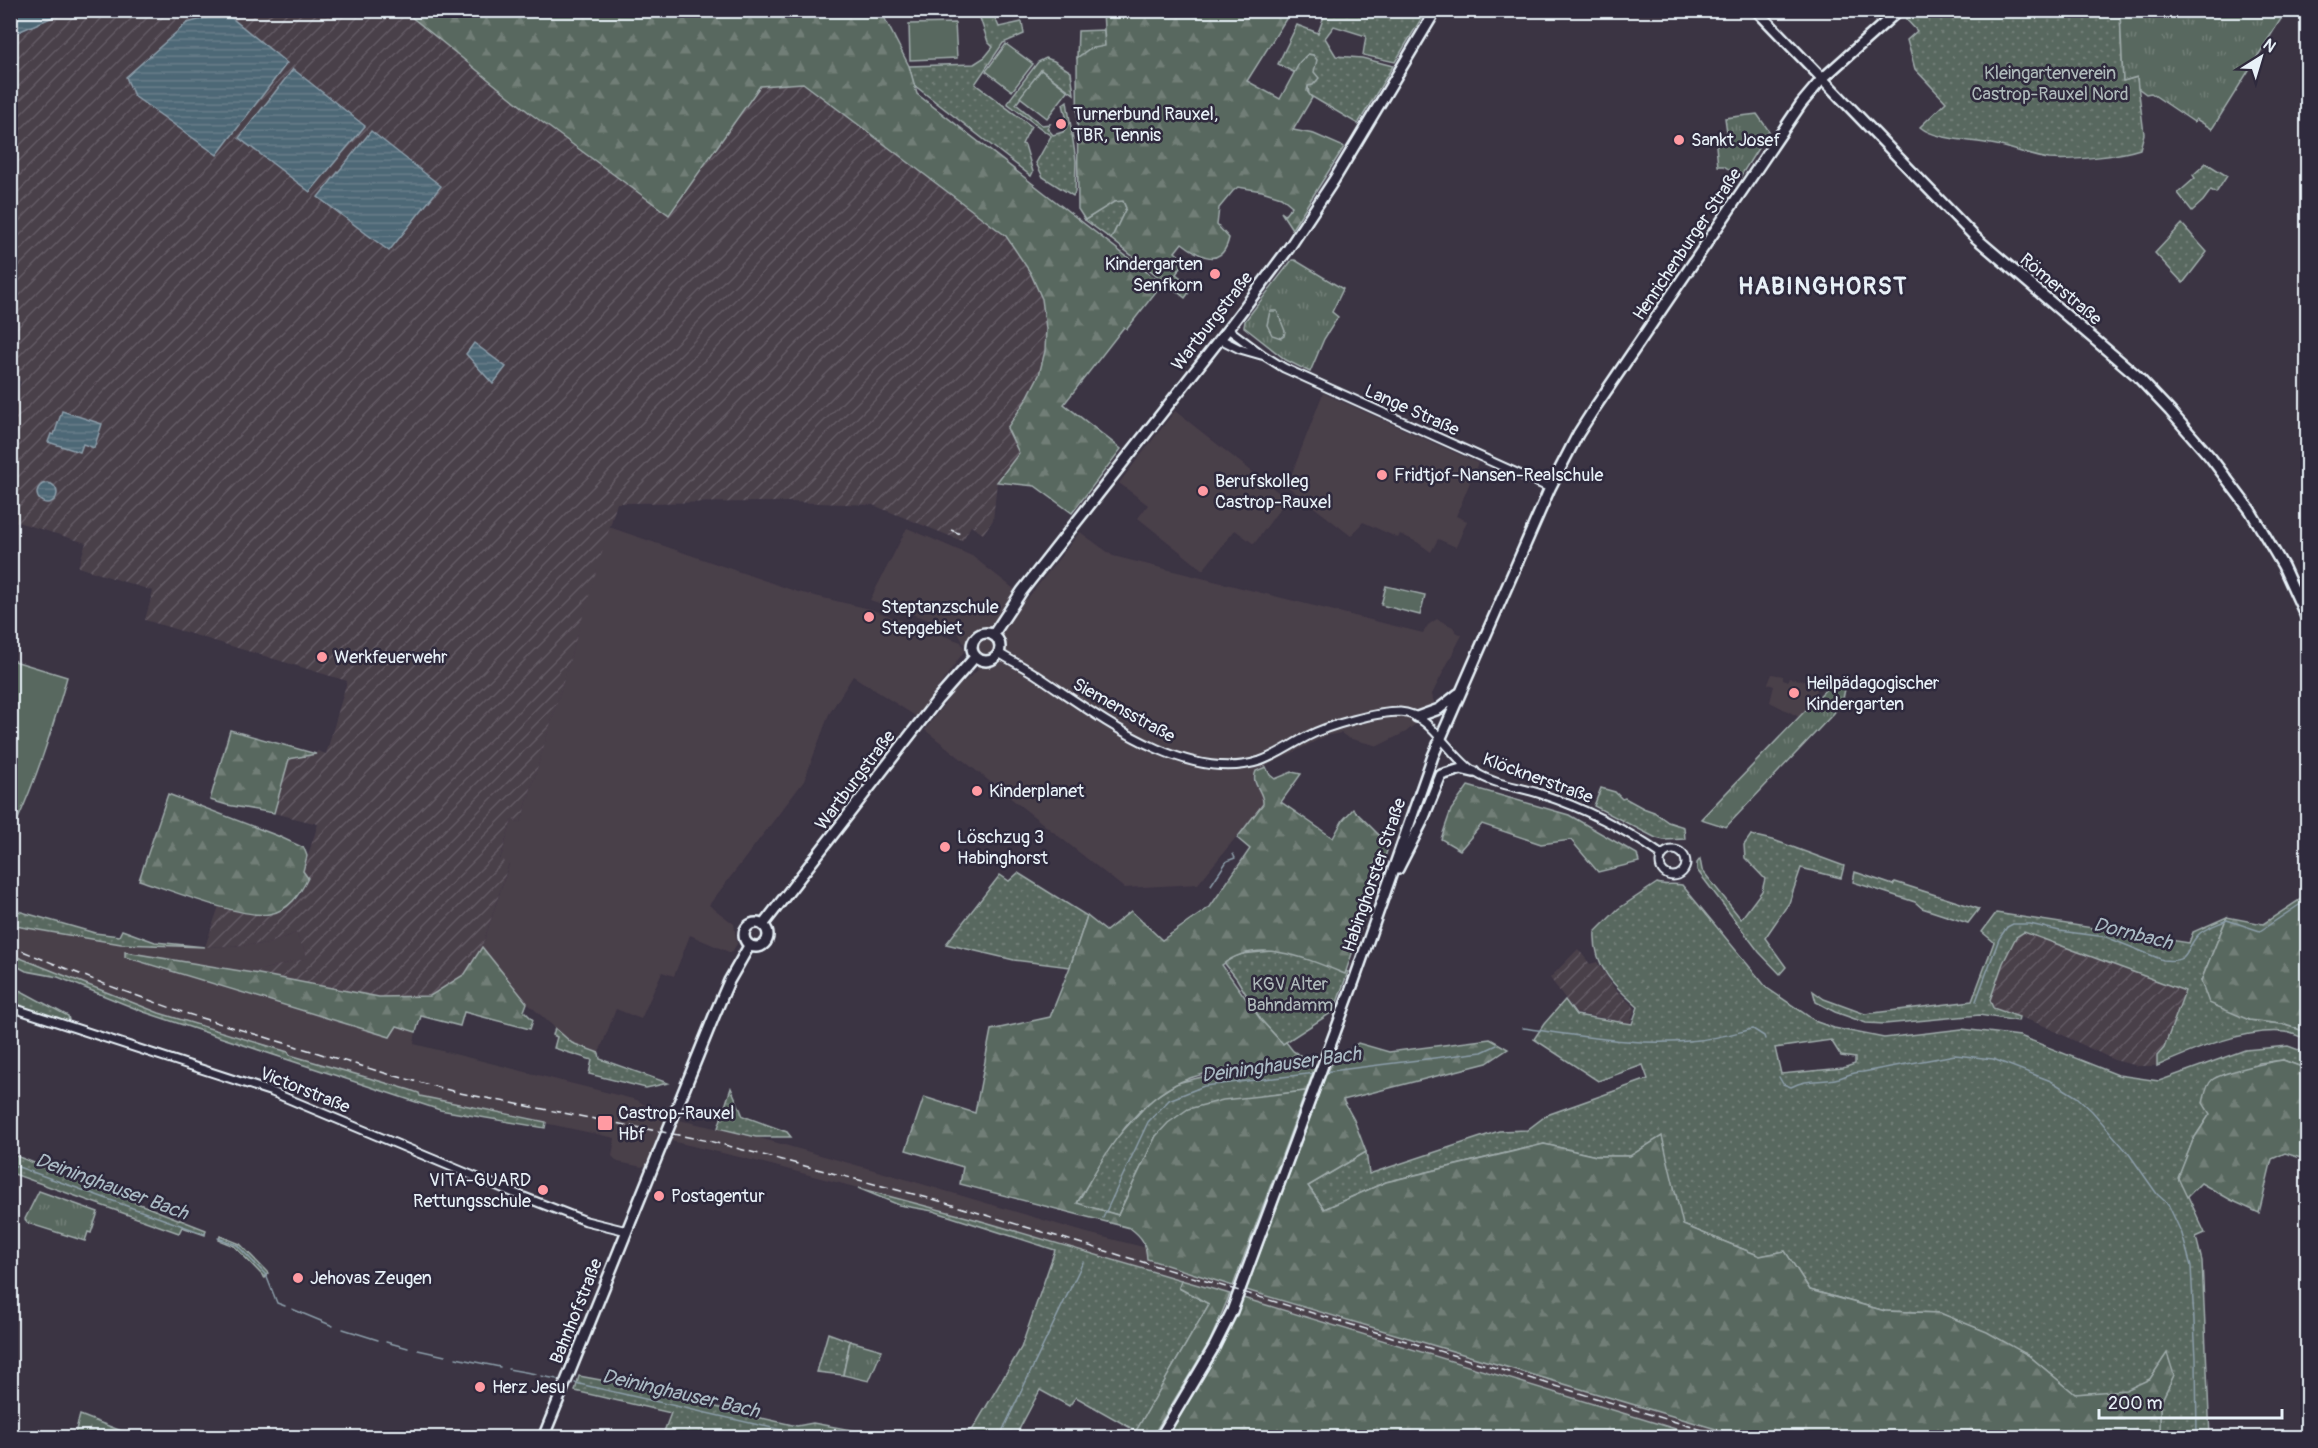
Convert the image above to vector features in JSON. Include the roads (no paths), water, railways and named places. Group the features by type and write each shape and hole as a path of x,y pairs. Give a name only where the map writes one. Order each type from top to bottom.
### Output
{"main road":[{"name":"Wartburgstraße","path":"993,635 1022,591 1228,329 1284,254 1317,205 1436,10"},
{"name":"Römerstraße","path":"1756,10 1976,238 2127,368 2170,411 2211,458 2250,510 2283,566 2307,621"},
{"name":"Henrichenburger Straße","path":"1550,488 1594,409 1801,104 1822,79 1899,10"},
{"name":"Habinghorster Straße","path":"1160,1437 1214,1347 1232,1311 1440,739 1550,488"},
{"path":"982,634 993,635 999,643 999,653 988,661 981,661 975,657 972,649 976,637 982,634"},
{"name":"Wartburgstraße","path":"763,925 938,699 975,657"},
{"path":"1417,717 1439,710 1459,693"},
{"path":"1384,898 1422,822 1441,775 1461,769 1474,772"},
{"path":"755,923 763,925 768,933 767,941 758,948 749,946 744,938 746,927 755,923"},
{"name":"Bahnhofstraße","path":"543,1437 722,995 738,962 749,946"}],"street":[{"name":"Lange Straße","path":"1228,329 1263,356"},
{"name":"Lange Straße","path":"1220,339 1240,349 1263,356 1302,376 1550,488"},
{"name":"Siemensstraße","path":"999,653 1135,736 1166,752 1198,763 1222,766 1242,765 1267,758 1308,736 1331,727 1391,713 1406,713 1417,717"},
{"path":"1417,717 1440,739"},
{"name":"Klöcknerstraße","path":"1440,739 1474,772 1494,781 1542,794 1598,816 1640,839 1662,855"},
{"name":"Victorstraße","path":"10,1007 272,1092 519,1195 581,1219 627,1231"}],"water":[{"path":"11,10 67,10 67,11 11,35"},
{"path":"217,10 223,11 287,63 217,155 134,96 126,77 187,23 209,17"},
{"path":"293,69 365,126 310,192 239,138"},
{"path":"371,131 441,186 389,251 318,197"},
{"path":"474,343 506,367 493,384 466,354"},
{"path":"62,411 102,424 94,448 83,444 80,452 48,442 51,434 54,435"},
{"path":"47,483 54,486 57,493 54,500 47,503 40,500 37,493 40,486"}],"waterway":[{"path":"1211,885 1227,861 1235,858 1233,854"},
{"name":"Dornbach","path":"1976,1001 1999,939 2007,927 2013,924 2030,924 2060,931 2106,937 2163,960 2172,960 2183,957 2201,933 2227,920 2260,931 2299,905 2308,906"},
{"name":"Deininghauser Bach","path":"1523,1028 1611,1040 1655,1042 1706,1039 1753,1029 1765,1039"},
{"name":"Deininghauser Bach","path":"1323,1072 1482,1052 1497,1045"},
{"name":"Deininghauser Bach","path":"1779,1077 1783,1084 1791,1087 1803,1082 1832,1079 1955,1055 1993,1059 2051,1081 2077,1097 2129,1154 2157,1194 2168,1204 2182,1234 2191,1266 2197,1438"},
{"name":"Deininghauser Bach","path":"1103,1218 1148,1122 1169,1100 1204,1086 1316,1073"},
{"name":"Deininghauser Bach","path":"10,1164 205,1234"},
{"name":"Deininghauser Bach","path":"218,1238 237,1245 266,1275 277,1303 285,1306"},
{"name":"Deininghauser Bach","path":"999,1438 1083,1262"},
{"name":"Deininghauser Bach","path":"292,1309 333,1326"},
{"name":"Deininghauser Bach","path":"343,1329 378,1340"},
{"name":"Deininghauser Bach","path":"386,1342 408,1348"},
{"name":"Deininghauser Bach","path":"418,1350 445,1356"},
{"name":"Deininghauser Bach","path":"456,1358 500,1367"},
{"name":"Deininghauser Bach","path":"508,1369 536,1374"},
{"name":"Deininghauser Bach","path":"541,1376 557,1379"},
{"name":"Deininghauser Bach","path":"575,1383 816,1438"}],"railway":[{"path":"951,530 963,535"},
{"path":"10,946 107,985 188,1014 388,1074 460,1093 709,1141 936,1200 1729,1438"}],"place":[{"name":"Turnerbund Rauxel, TBR, Tennis","path":"1061,124"},
{"name":"Sankt Josef","path":"1679,140"},
{"name":"Kindergarten Senfkorn","path":"1215,274"},
{"name":"Fridtjof-Nansen-Realschule","path":"1382,475"},
{"name":"Berufskolleg Castrop-Rauxel","path":"1203,491"},
{"name":"Steptanzschule Stepgebiet","path":"869,617"},
{"name":"Werkfeuerwehr","path":"322,657"},
{"name":"Heilpädagogischer Kindergarten","path":"1794,693"},
{"name":"Kinderplanet","path":"977,791"},
{"name":"Löschzug 3 Habinghorst","path":"945,847"},
{"name":"Castrop-Rauxel Hbf","path":"605,1123"},
{"name":"VITA-GUARD Rettungsschule","path":"543,1190"},
{"name":"Postagentur","path":"659,1196"},
{"name":"Jehovas Zeugen","path":"298,1278"},
{"name":"Herz Jesu","path":"480,1387"}],"district":[{"name":"HABINGHORST","path":"1823,286"}],"park label":[{"name":"Kleingartenverein Castrop-Rauxel Nord","path":"2050,83"},
{"name":"KGV Alter Bahndamm","path":"1290,994"}]}
